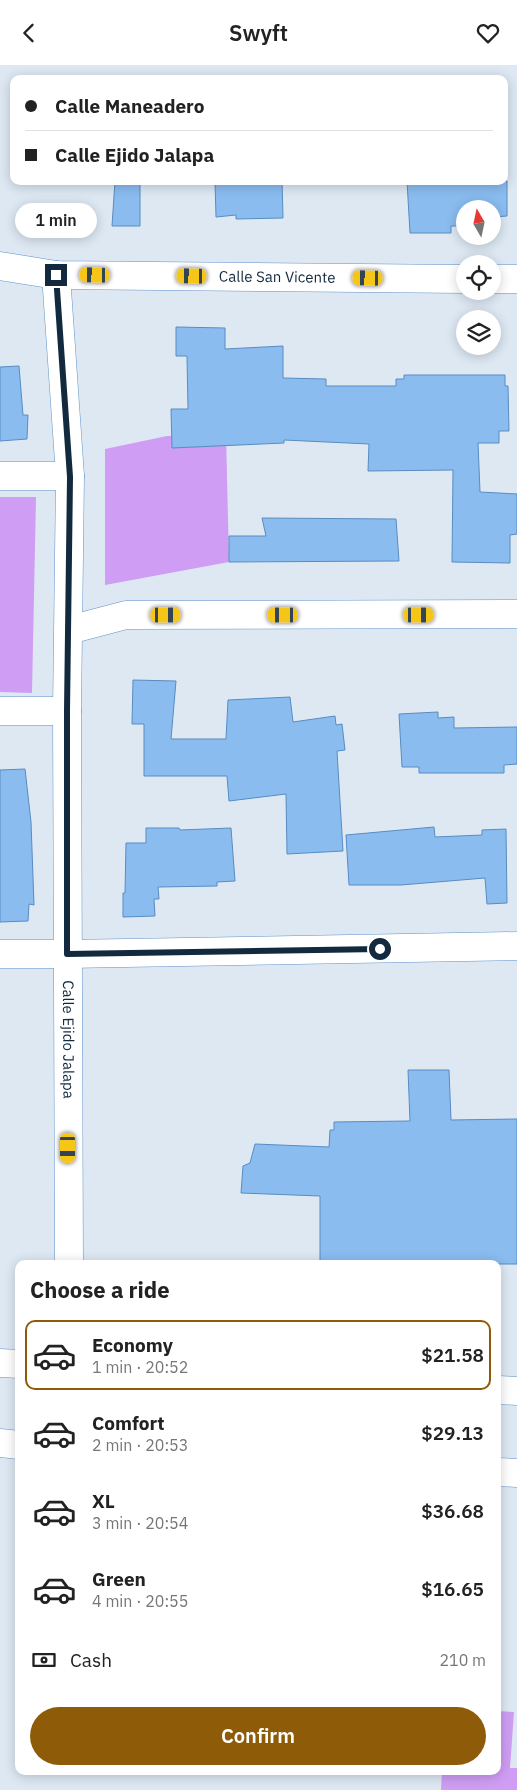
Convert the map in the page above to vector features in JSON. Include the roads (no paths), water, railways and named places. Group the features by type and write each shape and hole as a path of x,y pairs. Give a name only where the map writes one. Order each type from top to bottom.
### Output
{"street":[{"name":"Calle San Vicente","path":"0,266 56,275 456,279"},
{"name":"Calle Ejido Jalapa","path":"56,275 70,477 67,711 69,1260"},
{"path":"501,279 517,279"},
{"path":"0,476 70,477"},
{"path":"69,630 126,615 517,614"},
{"path":"0,711 67,711"},
{"path":"0,954 517,947"},
{"path":"0,1363 15,1364"},
{"path":"501,1389 517,1391"},
{"path":"0,1443 15,1445"},
{"path":"501,1472 517,1473"}]}
